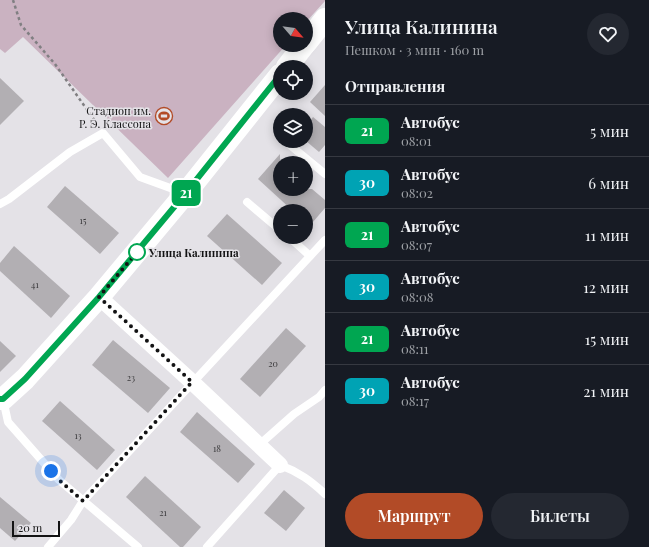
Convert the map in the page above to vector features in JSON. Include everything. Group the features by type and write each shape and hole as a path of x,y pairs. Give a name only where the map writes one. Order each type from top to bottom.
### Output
{"street":[{"path":"313,34 325,19"},
{"path":"292,60 299,52"},
{"path":"2,399 25,379 99,297 185,194 273,85"},
{"path":"99,297 280,465"}],"lane":[{"path":"0,204 9,199 70,152 103,133 140,177 185,194"},
{"path":"293,148 325,174"},
{"path":"247,202 273,224"},
{"path":"48,547 71,520 83,501 325,240"},
{"path":"296,244 310,256"},
{"path":"259,445 294,414 319,397 325,390"},
{"path":"2,399 8,422 59,480 138,547"},
{"path":"207,547 280,465 293,470 312,482 325,494"}],"path":[{"path":"13,0 22,25 55,64 103,133"}],"shaded area":[{"name":"Стадион им. Р. Э. Классона","path":"0,0 325,0 313,14 313,12 273,12 273,52 280,52 168,178 23,37 5,53 0,49"}],"building":[{"path":"0,78 24,101 0,125"},
{"path":"325,85 325,116 310,102"},
{"path":"313,117 325,127 325,145 319,152 313,147"},
{"path":"273,162 273,193 258,179"},
{"path":"65,186 119,233 100,254 47,207"},
{"path":"313,190 325,200 325,208 313,222 313,204 285,204 277,196 313,196"},
{"path":"227,214 282,263 262,285 207,236"},
{"path":"14,246 70,296 51,318 0,271 0,263"},
{"path":"286,328 306,346 260,397 240,379"},
{"path":"113,340 170,388 148,413 92,365"},
{"path":"0,341 16,356 0,372"},
{"path":"60,401 115,450 97,470 42,421"},
{"path":"197,412 255,464 238,483 180,432"},
{"path":"145,476 201,527 183,547 180,547 126,497"},
{"path":"284,490 305,508 286,531 264,513"},
{"path":"0,497 31,523 15,541 0,528"}],"bus line":[{"name":"21","path":"0,399 3,399 25,379 99,297 185,194 273,84"}],"place":[{"name":"Стадион им. Р. Э. Классона","path":"164,116"},
{"name":"Улица Калинина","path":"137,252"}],"route":[{"path":"51,471 83,501 192,382 99,297 138,251 137,252"}]}
